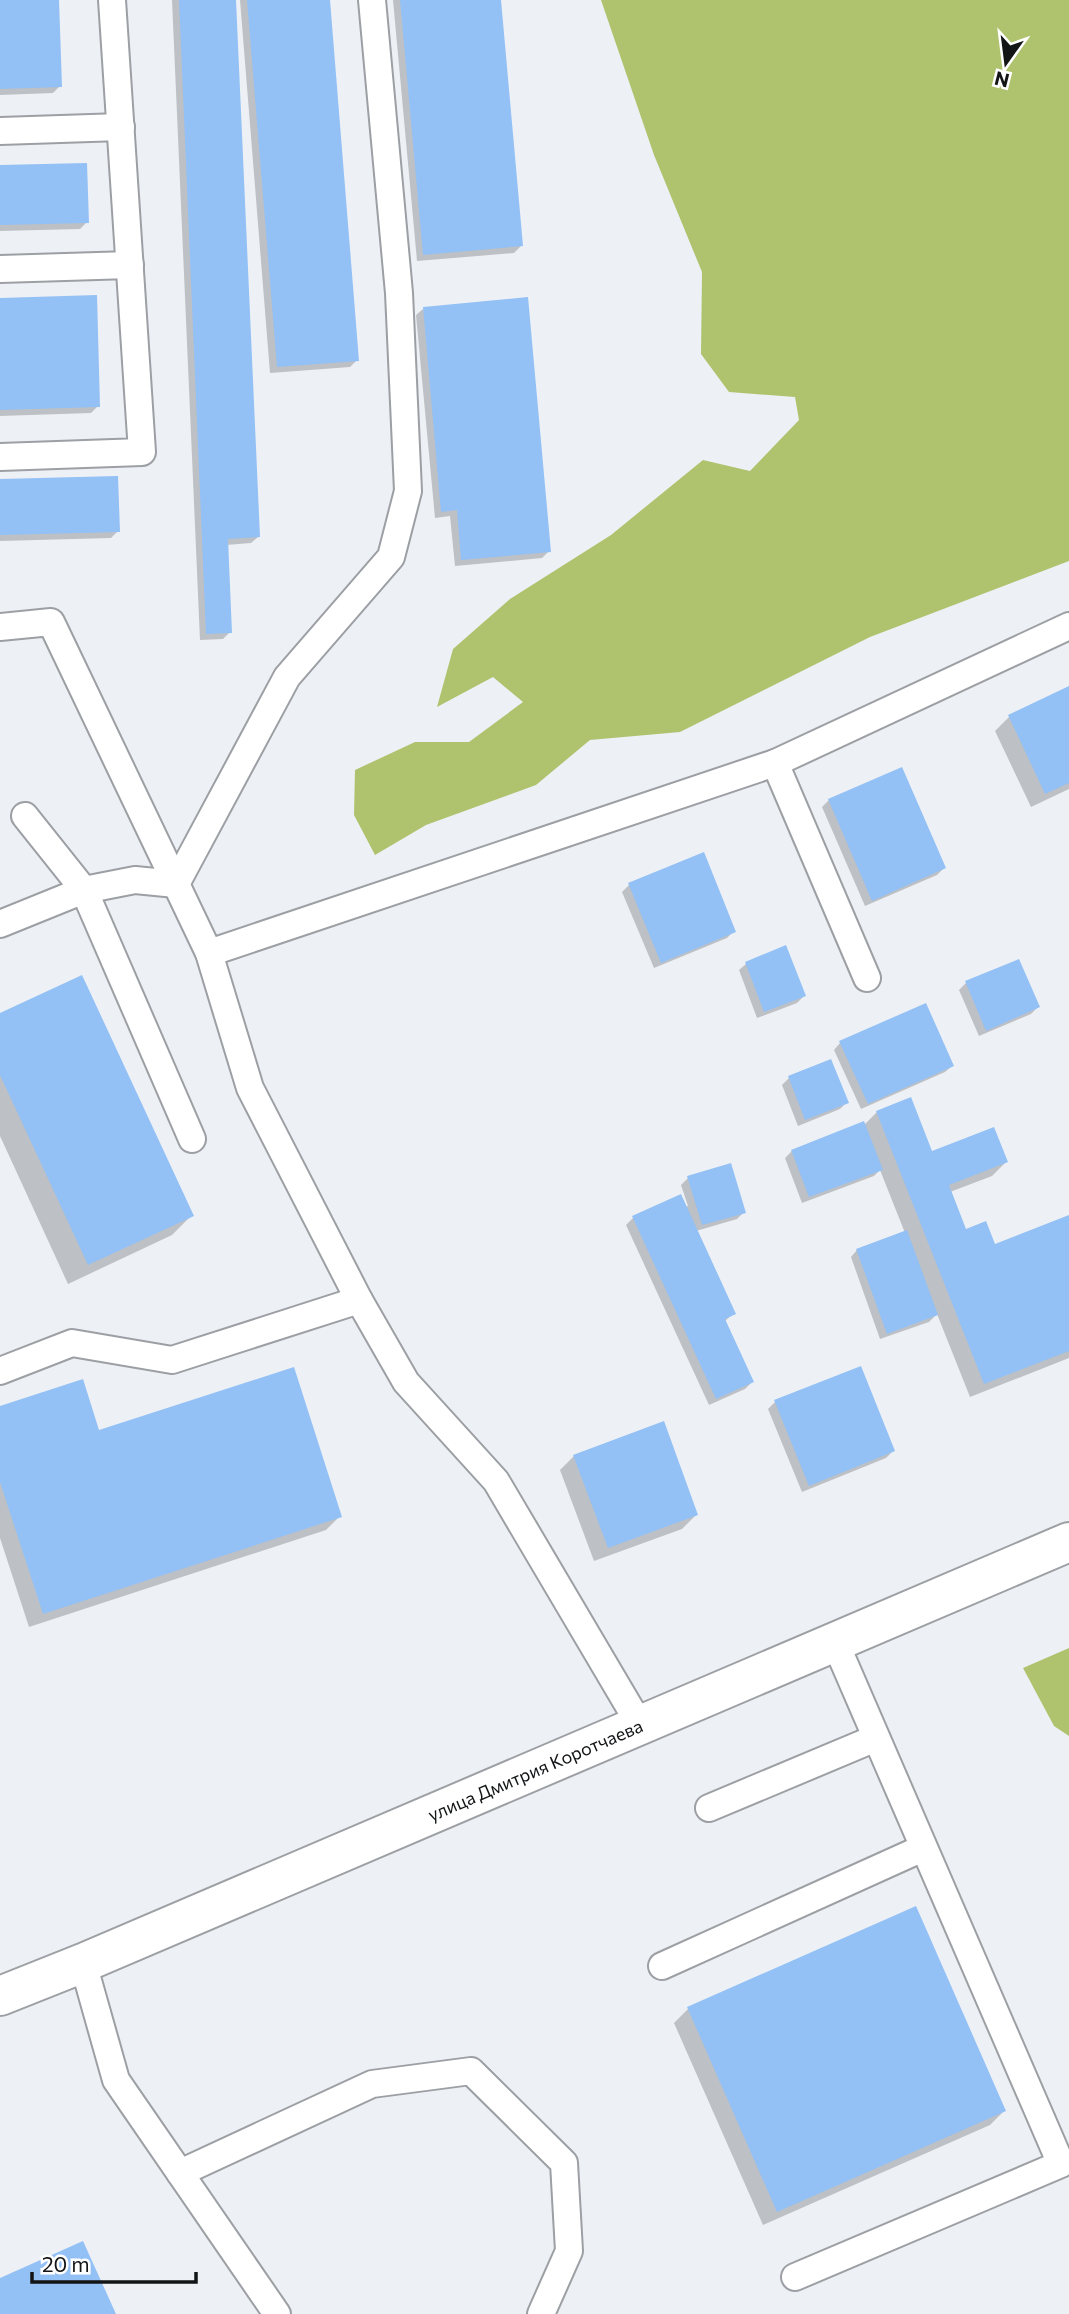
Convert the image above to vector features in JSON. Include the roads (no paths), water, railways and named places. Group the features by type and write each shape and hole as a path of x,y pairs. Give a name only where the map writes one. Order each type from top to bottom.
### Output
{"street":[{"name":"улица Дмитрия Коротчаева","path":"0,1996 1069,1542"}],"lane":[{"path":"0,457 142,452 112,0"},
{"path":"176,884 287,677 391,557 408,491 399,293 372,0"},
{"path":"0,131 121,127"},
{"path":"0,269 130,265"},
{"path":"0,628 51,622 209,953 250,1088 359,1300 406,1382 496,1481 640,1726"},
{"path":"209,953 775,764 1069,626"},
{"path":"775,764 867,978"},
{"path":"25,816 84,890 192,1139"},
{"path":"0,925 84,890 135,880 176,884"},
{"path":"0,1371 72,1343 172,1360 359,1300"},
{"path":"795,2277 1061,2164 835,1642"},
{"path":"709,1808 876,1738"},
{"path":"662,1966 923,1848"},
{"path":"83,1963 116,2080 277,2314"},
{"path":"180,2173 372,2084 471,2071 564,2163 569,2251 541,2314"}]}
